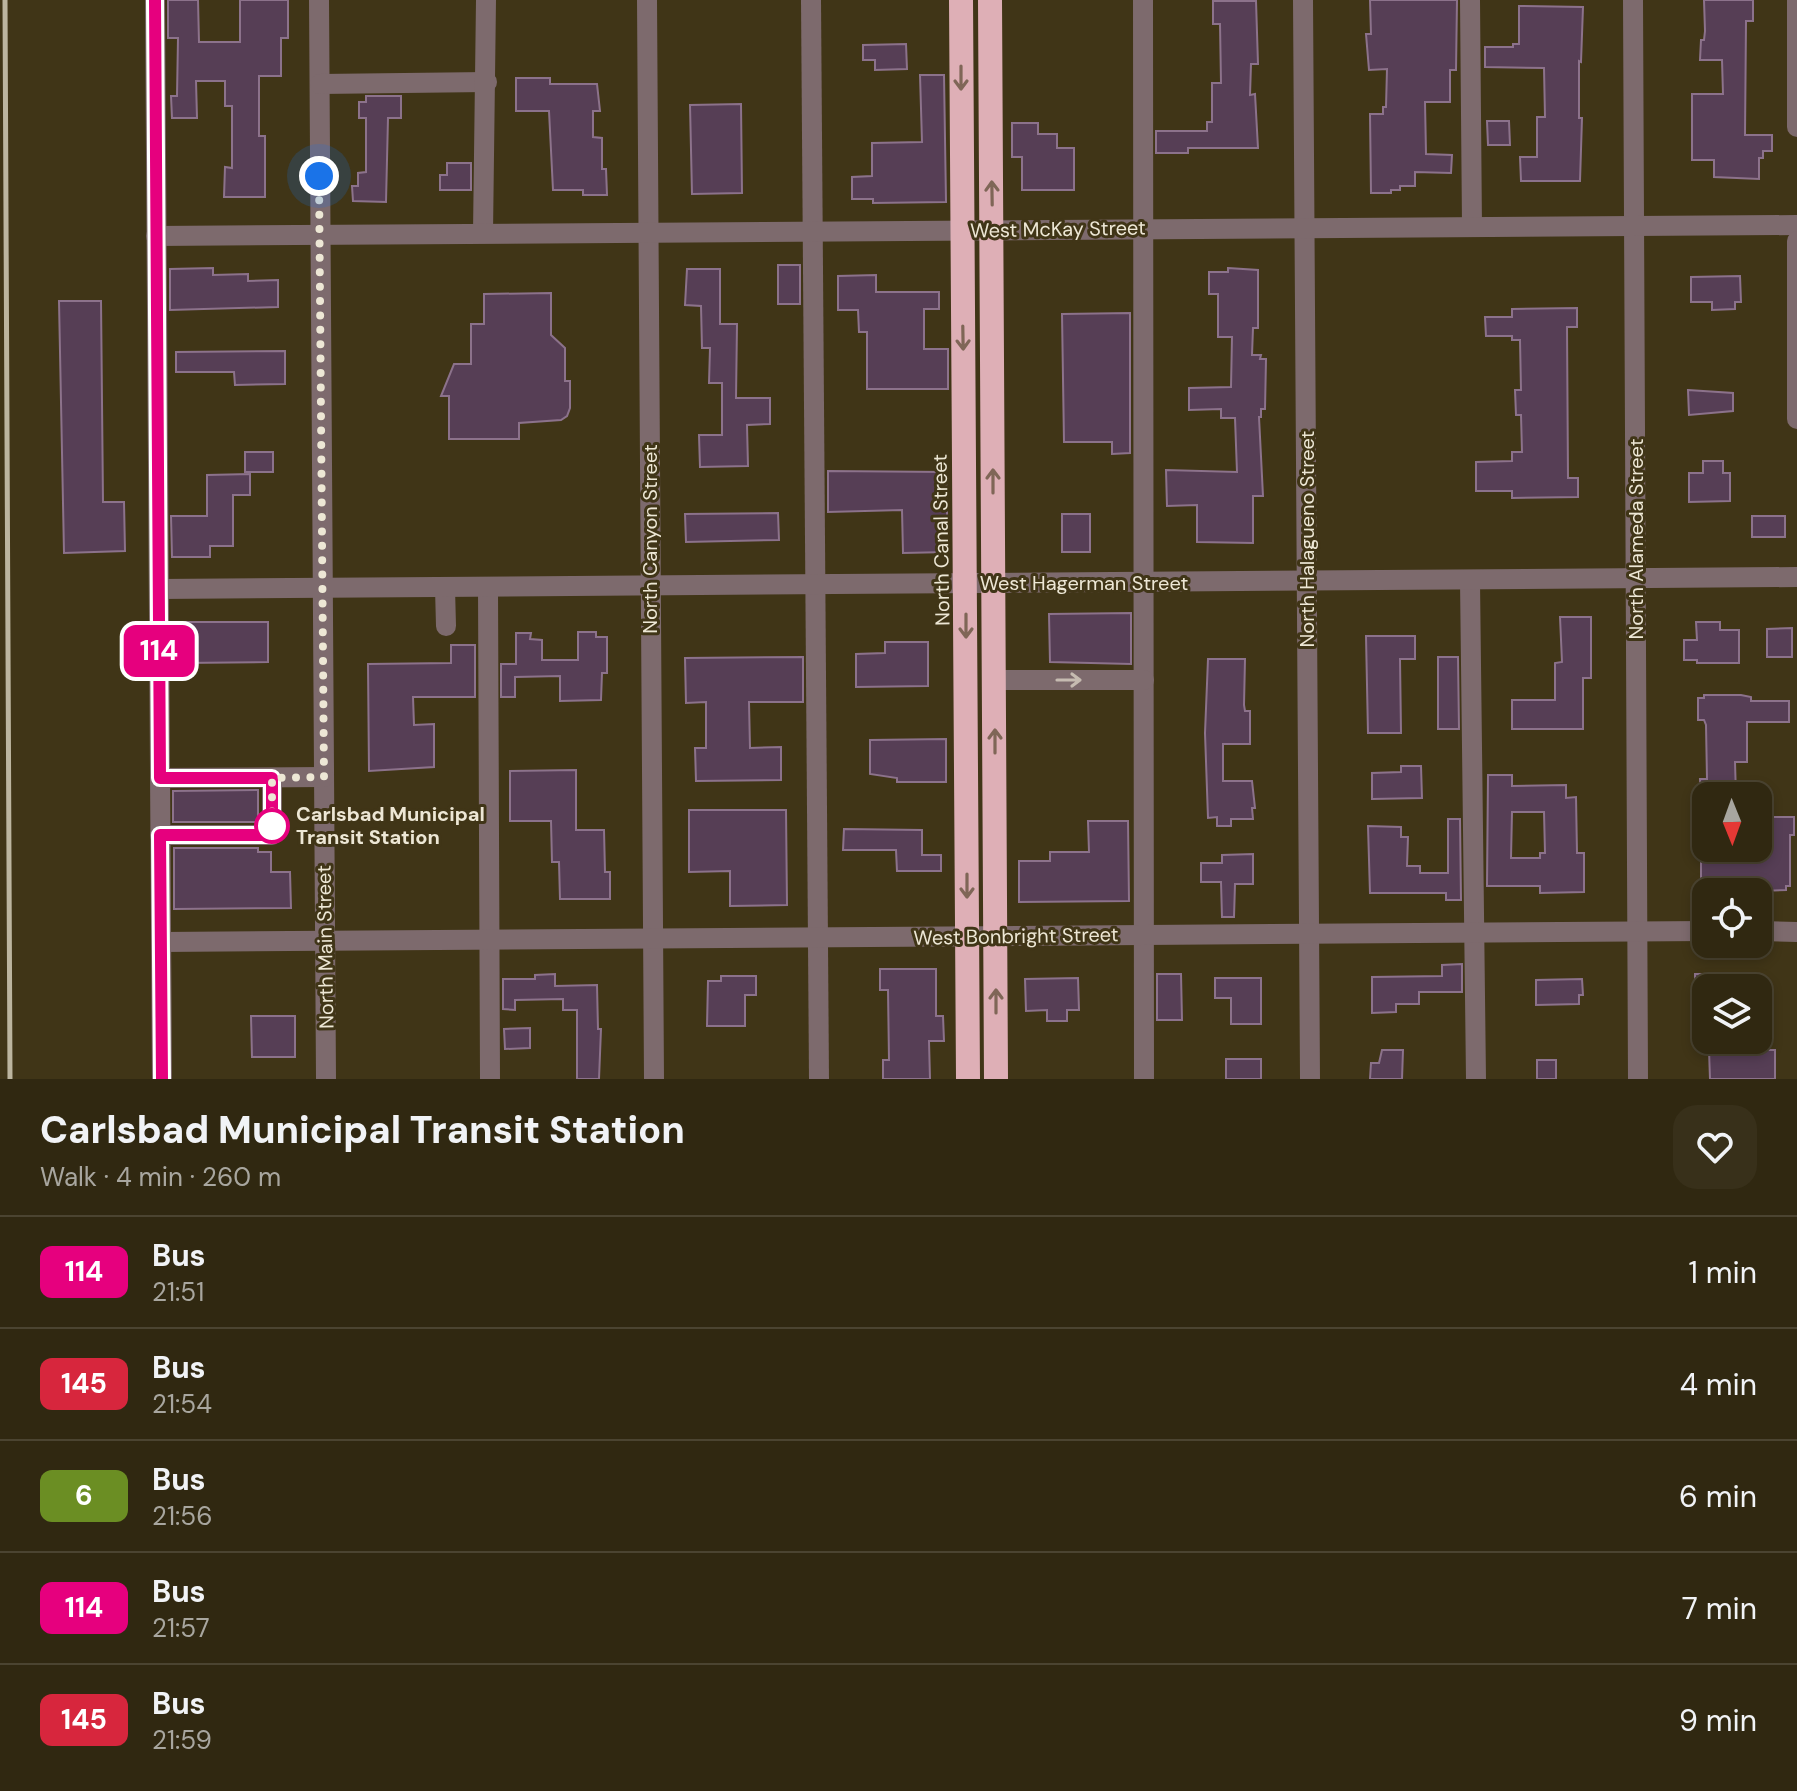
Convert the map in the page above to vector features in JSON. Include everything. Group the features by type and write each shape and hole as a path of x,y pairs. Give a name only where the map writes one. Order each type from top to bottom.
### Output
{"highway":[{"name":"North Canal Street","path":"961,0 968,1079"},
{"path":"990,0 996,1079"}],"street":[{"path":"155,0 162,1079"},
{"name":"North Main Street","path":"319,0 326,1079"},
{"path":"483,233 486,0"},
{"name":"North Canyon Street","path":"647,0 654,1079"},
{"path":"811,0 819,1079"},
{"path":"1143,0 1144,1079"},
{"name":"North Halagueno Street","path":"1303,0 1310,1079"},
{"path":"1470,0 1472,227"},
{"name":"North Alameda Street","path":"1633,0 1638,1079"},
{"path":"1797,0 1797,127"},
{"path":"320,84 487,82"},
{"name":"West McKay Street","path":"156,236 1797,225"},
{"path":"1797,241 1797,419"},
{"name":"West Hagerman Street","path":"159,589 1797,577"},
{"path":"1470,581 1476,1079"},
{"path":"488,587 490,1079"},
{"path":"445,588 446,626"},
{"path":"994,680 1144,680"},
{"path":"160,778 324,777"},
{"path":"160,835 272,835 272,778"},
{"name":"West Bonbright Street","path":"162,942 653,941 1692,931"},
{"path":"1772,931 1797,932"}],"building":[{"path":"168,0 198,0 199,42 240,42 240,0 288,0 288,38 281,38 281,76 259,76 259,136 265,136 265,197 224,197 225,167 232,168 232,106 225,106 225,81 196,81 197,118 172,118 171,96 177,96 178,38 168,38"},
{"path":"1370,0 1457,0 1456,70 1450,70 1450,102 1425,102 1426,154 1452,155 1451,173 1415,172 1415,186 1400,186 1400,190 1391,190 1391,193 1371,193 1370,114 1383,114 1383,107 1386,107 1387,69 1369,70 1366,34 1371,34"},
{"path":"1704,0 1753,0 1753,21 1746,21 1745,135 1772,135 1772,151 1763,151 1763,158 1759,158 1759,179 1714,177 1714,160 1692,160 1692,94 1723,94 1722,60 1700,60 1701,40 1704,40 1705,31"},
{"path":"1213,1 1256,1 1258,64 1251,64 1250,95 1255,94 1258,148 1188,148 1188,153 1156,153 1156,131 1207,131 1207,122 1212,122 1212,83 1221,83 1220,24 1213,24"},
{"path":"1519,6 1583,7 1579,61 1579,118 1582,118 1580,181 1521,181 1520,157 1537,157 1537,117 1545,117 1544,68 1485,67 1485,47 1513,47 1513,44 1519,44"},
{"path":"906,44 907,69 875,70 875,60 863,60 863,45"},
{"path":"920,75 944,75 946,202 873,203 873,199 852,199 852,177 872,176 872,143 922,142"},
{"path":"516,78 550,78 550,84 597,84 600,111 593,111 593,137 602,138 602,169 606,169 607,195 583,195 583,190 553,190 549,111 516,111"},
{"path":"366,96 401,96 401,118 388,118 386,202 353,201 352,186 358,186 358,173 366,172 366,118 359,118 359,102 366,102"},
{"path":"741,104 742,193 692,194 690,105"},
{"path":"1487,121 1509,121 1510,145 1488,145"},
{"path":"1012,123 1038,123 1038,134 1057,134 1057,148 1074,148 1074,190 1022,190 1022,157 1012,157"},
{"path":"447,163 471,163 471,190 440,190 440,175 447,175"},
{"path":"778,265 800,265 800,304 778,304"},
{"path":"213,268 213,275 248,274 248,281 278,280 278,307 170,310 170,269"},
{"path":"1228,268 1258,270 1258,328 1253,328 1252,355 1261,355 1260,359 1266,359 1265,409 1261,409 1259,417 1263,496 1253,496 1253,543 1197,542 1197,505 1167,506 1166,470 1237,472 1235,418 1221,418 1221,409 1189,410 1189,388 1231,387 1232,337 1218,337 1218,294 1209,294 1209,272 1228,272"},
{"path":"687,269 720,269 720,324 737,324 736,398 770,398 770,424 747,425 748,466 700,467 699,435 722,435 722,383 709,383 710,348 702,348 701,306 685,305"},
{"path":"876,275 876,292 939,292 939,309 924,309 924,349 948,349 948,389 867,389 867,332 859,332 858,310 838,310 838,276"},
{"path":"1740,276 1741,302 1735,302 1735,309 1712,310 1712,302 1691,302 1691,277"},
{"path":"551,293 551,335 565,348 565,381 570,381 567,416 561,420 519,423 519,439 449,439 449,396 441,396 454,364 471,364 471,324 484,324 484,294"},
{"path":"59,301 101,301 103,502 124,502 125,551 64,553"},
{"path":"1577,308 1577,327 1567,327 1568,478 1578,478 1578,497 1512,498 1512,491 1476,491 1476,462 1512,461 1512,452 1522,452 1521,415 1516,415 1515,390 1521,390 1520,340 1512,340 1512,336 1486,336 1485,317 1512,317 1512,309"},
{"path":"1130,313 1130,453 1112,454 1112,442 1064,442 1062,314"},
{"path":"285,351 285,384 235,385 234,372 176,372 176,352"},
{"path":"1688,390 1733,393 1733,411 1689,415"},
{"path":"245,452 273,452 273,472 245,472"},
{"path":"1703,461 1723,461 1723,473 1730,473 1730,501 1689,502 1689,473 1703,473"},
{"path":"828,471 946,472 948,552 903,553 902,510 828,512"},
{"path":"250,474 250,495 233,495 233,546 210,546 210,557 172,557 171,516 207,516 207,475"},
{"path":"778,513 779,540 686,542 685,514"},
{"path":"1062,514 1090,514 1090,552 1062,552"},
{"path":"1752,516 1785,516 1785,537 1752,537"},
{"path":"1131,613 1131,664 1050,662 1049,614"},
{"path":"1560,617 1591,617 1591,678 1583,678 1583,729 1512,729 1512,700 1555,700 1555,663 1562,662"},
{"path":"181,622 268,622 268,662 181,663"},
{"path":"1696,622 1720,622 1720,630 1739,630 1739,663 1684,660 1684,640 1697,640"},
{"path":"1792,628 1792,657 1767,657 1767,629"},
{"path":"578,632 596,632 596,637 607,637 607,673 602,673 601,700 560,701 560,676 515,677 515,697 501,697 501,664 516,664 516,633 531,633 530,639 542,640 542,660 578,660"},
{"path":"1366,636 1415,636 1415,659 1400,659 1401,733 1368,733"},
{"path":"885,642 928,642 928,686 856,687 856,654 885,653"},
{"path":"451,645 475,645 475,697 413,697 414,725 434,724 434,767 369,771 368,664 451,663"},
{"path":"803,657 803,702 749,702 750,748 781,747 781,780 696,781 695,748 706,748 706,702 686,703 685,658"},
{"path":"1438,657 1458,657 1459,729 1438,729"},
{"path":"1208,659 1245,659 1244,705 1245,711 1250,711 1250,744 1223,744 1223,781 1252,781 1255,808 1252,808 1253,819 1231,819 1231,826 1217,826 1217,817 1208,818 1205,733"},
{"path":"1704,695 1741,695 1751,697 1751,701 1789,701 1789,722 1747,722 1747,762 1735,762 1736,782 1700,782 1700,779 1707,779 1706,725 1704,720 1698,720 1698,698 1704,698"},
{"path":"946,739 946,782 897,782 897,778 870,774 870,740"},
{"path":"1401,766 1421,766 1422,798 1372,799 1372,773 1401,772"},
{"path":"576,770 576,830 604,830 605,872 610,872 610,899 560,899 559,862 552,862 551,821 510,821 510,771"},
{"path":"1488,775 1512,775 1512,786 1566,785 1566,798 1576,797 1577,853 1584,853 1584,892 1540,893 1540,886 1487,886","holes":["1512,812 1544,812 1545,853 1540,853 1540,858 1511,858"]},
{"path":"258,790 258,822 173,822 173,791"},
{"path":"689,810 786,810 787,905 730,906 730,871 689,872"},
{"path":"1772,817 1794,817 1794,835 1790,835 1790,886 1786,886 1786,890 1772,891 1772,878 1701,878 1701,862 1772,862"},
{"path":"1448,819 1460,819 1461,900 1446,900 1446,893 1370,893 1368,826 1401,827 1401,837 1408,837 1407,866 1420,866 1420,873 1448,873"},
{"path":"1088,821 1128,821 1129,901 1019,902 1019,861 1050,861 1050,852 1089,852"},
{"path":"844,829 922,830 922,855 941,855 941,871 897,871 896,850 843,850"},
{"path":"174,848 258,848 258,852 271,852 271,872 290,872 291,908 174,909"},
{"path":"1253,854 1253,884 1235,884 1234,917 1222,917 1221,882 1201,882 1201,863 1222,863 1222,855"},
{"path":"1462,964 1462,992 1419,992 1419,1004 1396,1004 1396,1012 1372,1013 1372,977 1442,976 1442,965"},
{"path":"880,969 936,969 936,1016 943,1016 944,1041 929,1041 930,1079 883,1079 883,1060 889,1060 888,990 880,990"},
{"path":"555,974 555,986 597,985 598,1029 601,1029 599,1079 577,1079 577,1010 563,1010 563,999 515,1000 515,1010 503,1009 503,979 535,979 535,975"},
{"path":"1157,974 1181,974 1182,1020 1157,1020"},
{"path":"721,976 756,976 756,995 745,995 745,1026 707,1026 708,981 721,981"},
{"path":"1078,978 1079,1010 1067,1010 1067,1021 1047,1021 1047,1010 1026,1011 1025,979"},
{"path":"1215,978 1261,978 1261,1024 1231,1024 1231,998 1215,998"},
{"path":"1582,979 1583,995 1579,995 1579,1004 1536,1005 1536,980"},
{"path":"251,1016 295,1016 295,1057 252,1057"},
{"path":"530,1028 530,1048 505,1049 504,1029"},
{"path":"1382,1050 1403,1050 1402,1079 1370,1079 1371,1063 1379,1063"},
{"path":"1775,1050 1775,1079 1710,1079 1709,1054 1772,1054"},
{"path":"1226,1059 1261,1059 1261,1079 1226,1079"},
{"path":"1537,1060 1556,1060 1556,1079 1537,1079"}],"railway":[{"path":"5,0 10,1079"}],"bus line":[{"name":"114","path":"155,0 160,778 272,778 272,835 160,835 162,1079"}],"place":[{"name":"Carlsbad Municipal Transit Station","path":"272,826"}],"route":[{"path":"272,826 272,778 324,777 319,176"}]}
